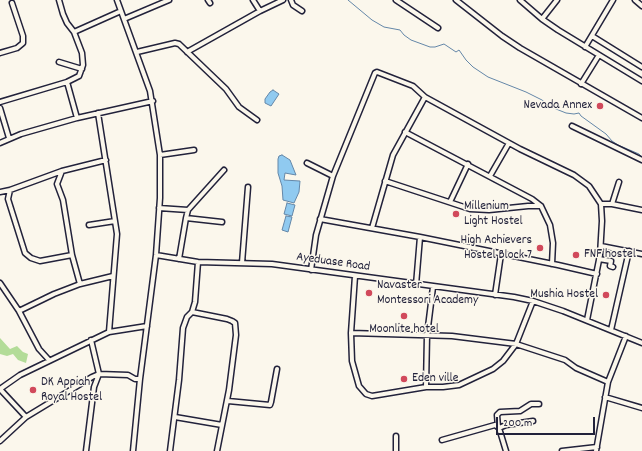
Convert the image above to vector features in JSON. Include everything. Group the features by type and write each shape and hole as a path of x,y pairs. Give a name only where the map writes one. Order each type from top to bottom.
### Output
{"street":[{"path":"0,102 67,82 79,76 82,70 82,53 74,32 67,23 59,0"},
{"path":"117,0 137,52 153,101 160,155 156,255 140,379 133,451"},
{"path":"124,19 169,0"},
{"path":"253,0 260,11"},
{"path":"187,52 260,11 283,0"},
{"path":"291,0 293,5 302,12"},
{"path":"396,0 438,28"},
{"path":"456,0 520,48 642,118"},
{"path":"520,0 542,19 599,56 642,81"},
{"path":"542,19 557,0"},
{"path":"585,47 613,0"},
{"path":"635,0 642,6"},
{"path":"0,53 17,48 23,43 23,36 12,3"},
{"path":"74,32 121,11"},
{"path":"592,36 642,67"},
{"path":"137,52 176,43 226,89 239,107 257,120"},
{"path":"581,84 599,56"},
{"path":"59,62 82,70"},
{"path":"310,270 320,219 333,176 376,72 413,86 425,97 509,143 582,180 589,186 600,204 601,246 597,274 587,320"},
{"path":"67,82 77,118"},
{"path":"372,228 393,155 425,97"},
{"path":"0,143 9,138 77,118 153,101"},
{"path":"0,112 9,138"},
{"path":"98,113 116,221 116,248 109,332"},
{"path":"572,126 642,160"},
{"path":"405,132 468,164 532,199 541,206 550,225 553,243 552,264"},
{"path":"490,176 509,143"},
{"path":"160,155 194,150"},
{"path":"0,192 10,190 62,171 106,160"},
{"path":"307,163 333,176"},
{"path":"450,202 468,164"},
{"path":"179,259 188,210 224,170"},
{"path":"62,171 57,184 63,200 72,255 80,284"},
{"path":"385,181 470,209 485,210 541,206"},
{"path":"612,204 619,182"},
{"path":"242,263 248,187"},
{"path":"10,190 8,199 25,253 31,258 40,261 72,255"},
{"path":"600,204 612,204 642,210"},
{"path":"159,208 188,210"},
{"path":"186,218 222,222"},
{"path":"320,219 420,237 597,274"},
{"path":"88,225 116,221"},
{"path":"416,285 420,237"},
{"path":"601,246 642,254"},
{"path":"611,330 629,251"},
{"path":"495,295 501,254"},
{"name":"Ayeduase Road","path":"156,255 198,262 272,264 533,301 587,320 642,343"},
{"path":"599,259 611,261 610,266 613,267"},
{"path":"170,451 180,374 183,328 187,317 192,312 196,291 198,262"},
{"path":"19,311 54,294 80,284 113,276"},
{"path":"356,276 351,333 352,361 359,386 366,394 372,396 426,387 459,385 483,374 503,361 516,344 533,301"},
{"path":"0,283 19,311 39,349 49,360"},
{"path":"426,387 427,335 433,287"},
{"path":"192,312 227,319 235,324 236,335 228,401 217,451"},
{"path":"26,417 0,389 20,375 109,332 147,326"},
{"path":"351,333 452,336 516,344 565,360 576,368 608,382"},
{"path":"562,451 596,449 608,382 626,336"},
{"path":"86,451 94,386 99,374 91,340"},
{"path":"228,401 270,405 272,402 277,369"},
{"path":"0,441 26,417 85,380 99,374 128,375 140,379"},
{"path":"605,397 642,408"},
{"path":"506,451 499,427 498,415 500,412 520,411 531,404 539,404"},
{"path":"175,417 222,426"},
{"path":"442,440 495,425 499,427 533,421"},
{"path":"396,436 396,451"}],"green space":[{"path":"0,338 10,349 17,346 23,352 28,354 26,363 18,360 13,354 7,356 0,354"}],"water":[{"path":"273,90 279,94 271,106 265,103 265,99"},
{"path":"282,155 290,160 296,175 285,173 284,180 300,181 299,192 294,203 283,200 282,186 278,173 278,159 279,156"},
{"path":"287,203 295,205 292,216 284,214"},
{"path":"286,216 292,217 288,232 282,230"}],"waterway":[{"path":"348,0 372,20 384,27 400,30 411,40 430,47 444,44 456,52 459,50 473,67 488,77 526,92 542,100 551,107 566,113 579,113 606,134 612,141 639,154 642,157"}],"place":[{"name":"Nevada Annex","path":"600,106"},
{"name":"Millenium Light Hostel","path":"456,214"},
{"name":"High Achievers Hostel Block 7","path":"540,248"},
{"name":"FNF hostel","path":"576,255"},
{"name":"Navaster Montessori Academy","path":"369,293"},
{"name":"Mushia Hostel","path":"606,295"},
{"name":"Moonlite hotel","path":"404,316"},
{"name":"Eden ville","path":"404,379"},
{"name":"DK Appiah Royal Hostel","path":"33,390"}]}
